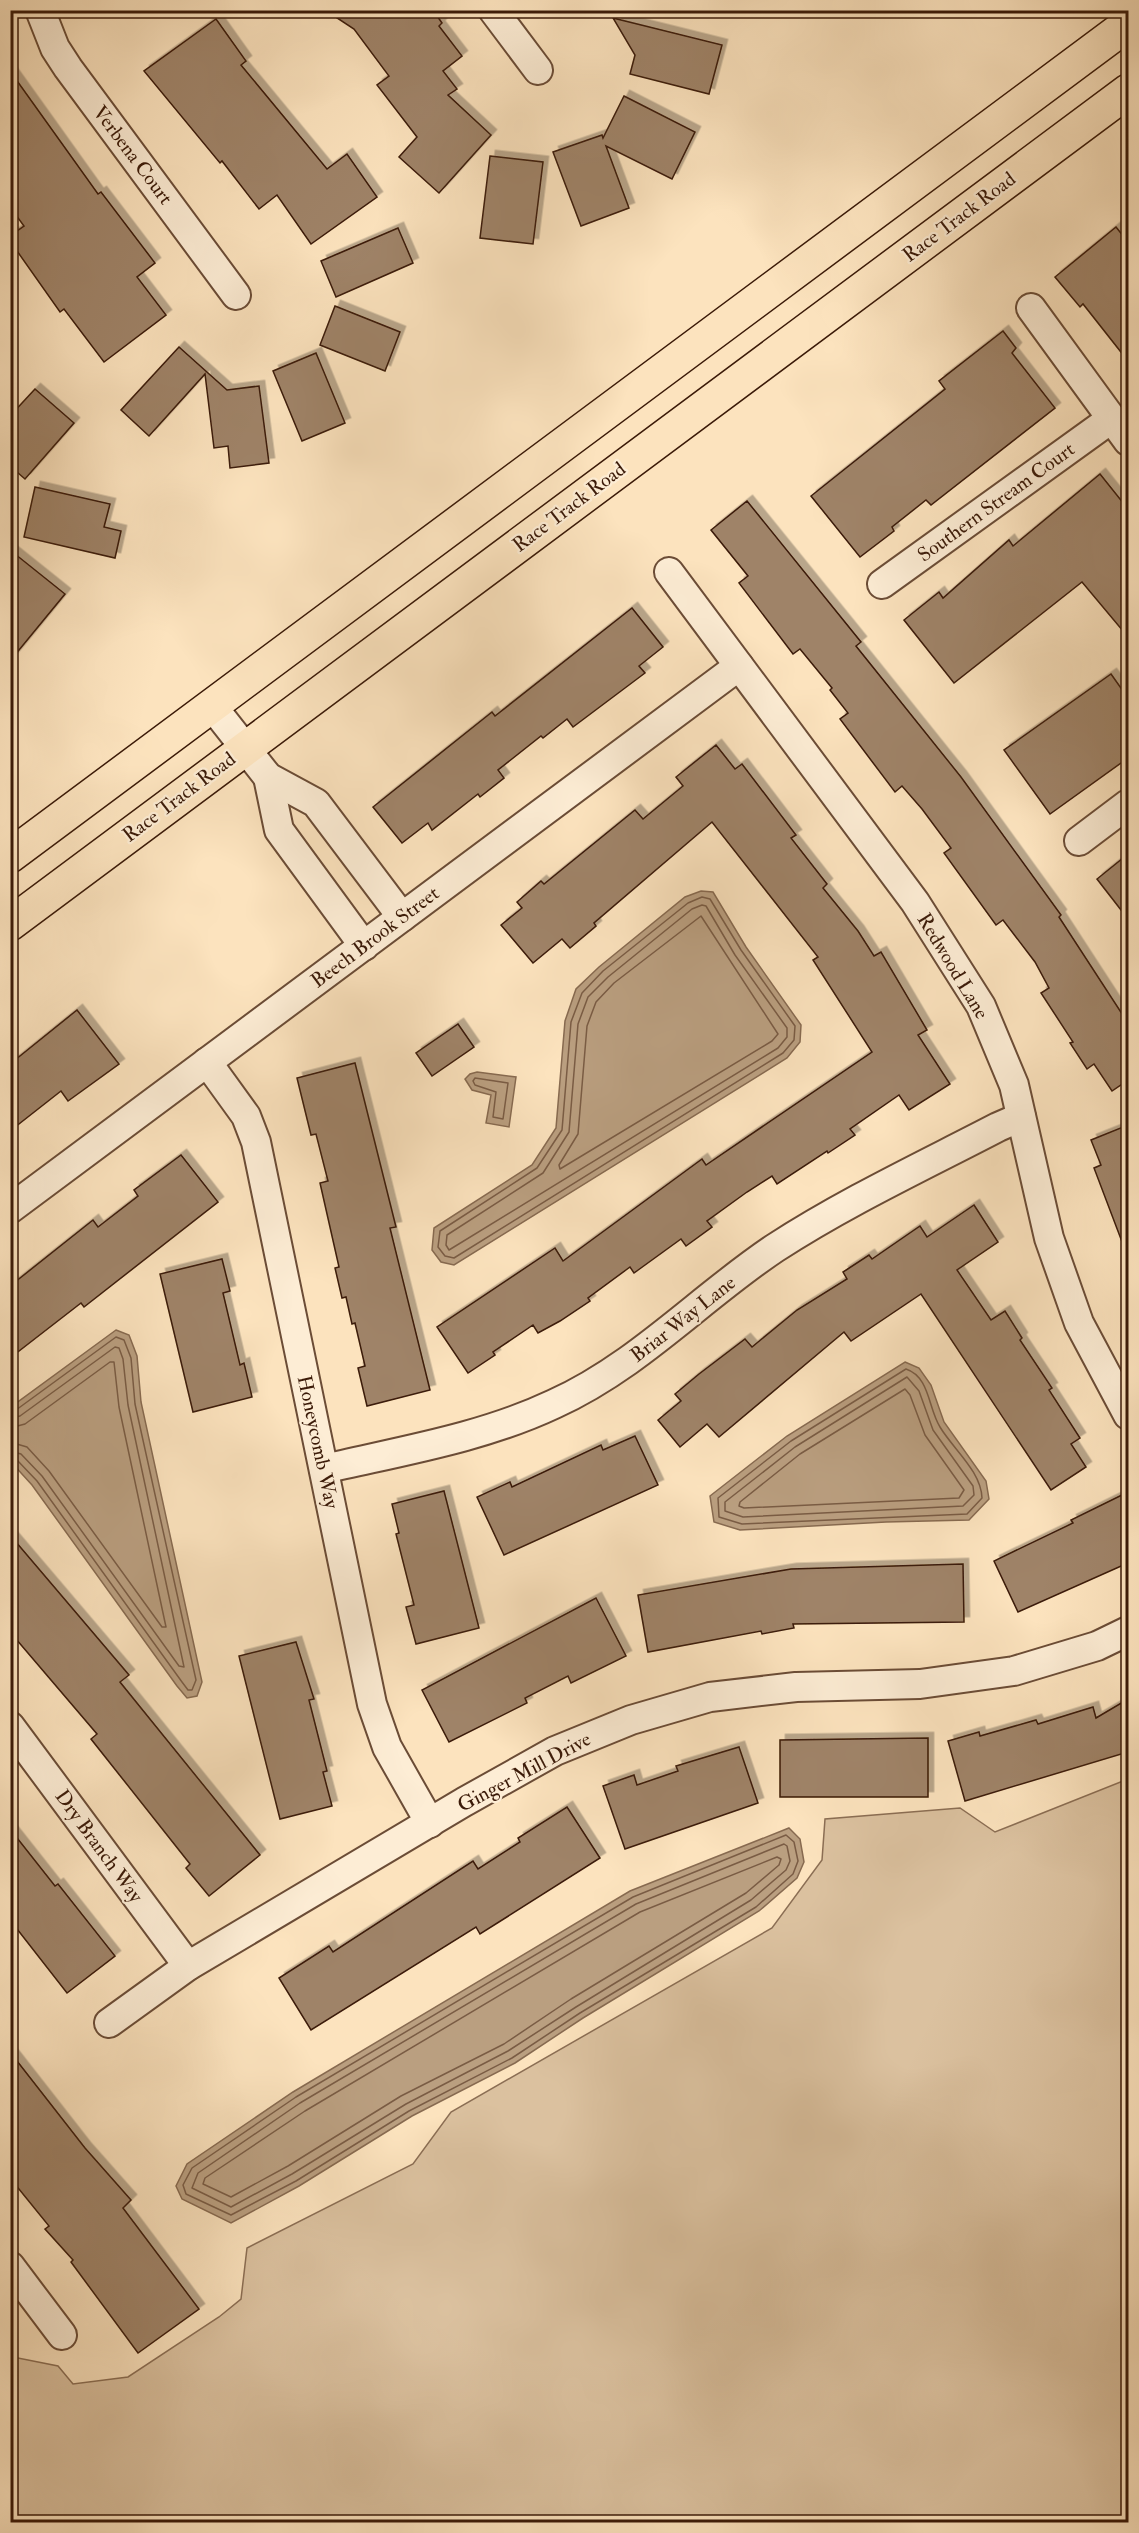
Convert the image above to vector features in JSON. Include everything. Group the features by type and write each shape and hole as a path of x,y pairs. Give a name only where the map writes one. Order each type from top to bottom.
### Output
{"main road":[{"path":"10,856 1128,24"},
{"name":"Race Track Road","path":"10,924 244,747 1128,91"}],"street":[{"name":"Verbena Court","path":"40,10 55,48 68,68 236,295"},
{"path":"493,10 538,70"},
{"path":"1031,308 1128,441"},
{"name":"Southern Stream Court","path":"882,584 1111,419"},
{"name":"Redwood Lane","path":"669,572 915,902 981,1006 1014,1086 1049,1238 1079,1323 1128,1415"},
{"name":"Beech Brook Street","path":"10,1209 739,666"},
{"path":"212,706 268,777 316,802 402,917"},
{"path":"268,777 279,830 364,945"},
{"path":"1079,841 1128,804"},
{"name":"Honeycomb Way","path":"207,1062 246,1116 256,1142 372,1704 387,1747 430,1823"},
{"name":"Briar Way Lane","path":"324,1469 499,1428 556,1404 622,1367 722,1286 775,1248 833,1213 998,1127 1021,1118"},
{"name":"Ginger Mill Drive","path":"109,2023 188,1965 430,1823 555,1751 631,1720 710,1697 796,1687 920,1684 1014,1671 1097,1646 1128,1631"},
{"name":"Dry Branch Way","path":"10,1726 188,1965"},
{"path":"10,2266 62,2335"}],"shaded area":[{"path":"1128,1779 1128,2522 11,2522 10,2359 13,2357 58,2366 73,2384 128,2377 219,2317 241,2299 247,2248 413,2164 451,2112 772,1928 822,1860 825,1819 960,1808 995,1832"}],"water":[{"path":"701,891 713,892 746,947 801,1025 800,1042 787,1058 454,1265 441,1262 432,1250 434,1228 532,1165 556,1128 565,1021 576,989 599,967 685,897"},
{"path":"477,1072 516,1077 509,1127 486,1123 491,1095 472,1090 465,1079"},
{"path":"116,1330 129,1335 137,1356 141,1402 202,1682 197,1696 187,1698 177,1686 32,1485 11,1462 11,1407"},
{"path":"905,1362 919,1368 931,1385 944,1422 986,1481 989,1499 969,1520 740,1530 714,1522 710,1496 787,1436"},
{"path":"789,1828 800,1839 804,1862 797,1878 759,1911 583,2018 515,2063 412,2116 299,2186 231,2223 182,2199 176,2186 187,2164 293,2092 630,1891"}],"building":[{"path":"325,10 433,10 442,23 439,26 462,56 443,71 457,89 448,95 491,135 439,193 399,157 417,137 377,85 389,76 354,29"},
{"path":"613,18 722,45 709,94 630,74 635,55"},
{"path":"216,19 246,61 241,65 327,169 347,154 377,197 311,244 277,195 259,209 222,161 220,163 144,71"},
{"path":"10,71 98,194 101,192 155,263 137,277 166,315 104,362 64,309 60,312 10,241 10,236 24,226 10,207"},
{"path":"624,96 695,132 672,179 606,146 629,208 581,226 553,152 602,135 603,138"},
{"path":"490,156 543,162 533,244 480,238"},
{"path":"1116,227 1128,242 1128,361 1083,304 1080,307 1055,277"},
{"path":"398,228 413,263 336,297 321,261"},
{"path":"335,306 400,332 385,371 320,345"},
{"path":"1003,331 1016,348 1012,353 1055,408 931,505 926,500 892,527 894,531 860,557 811,496 945,389 939,381"},
{"path":"179,347 227,390 259,386 269,463 230,468 228,446 214,448 205,374 149,436 121,410"},
{"path":"316,353 345,423 302,441 273,371"},
{"path":"35,389 74,423 25,479 10,466 10,416"},
{"path":"1100,474 1128,509 1128,637 1082,582 954,683 904,620 939,592 943,598 1009,540 1013,546"},
{"path":"35,487 110,504 104,527 121,531 115,558 24,537"},
{"path":"747,501 861,642 856,646 961,777 1061,915 1059,917 1128,1023 1128,1080 1112,1091 1094,1064 1087,1069 1070,1043 1073,1042 1041,993 1049,988 1035,962 1003,920 996,925 944,853 951,848 922,809 902,786 895,792 840,719 848,713 830,690 832,688 800,649 793,654 739,583 748,576 711,530"},
{"path":"10,550 65,594 10,661"},
{"path":"632,608 663,647 639,666 645,673 573,727 567,719 543,738 541,736 498,770 504,778 480,797 478,794 432,830 428,823 402,843 373,807 492,712 495,716"},
{"path":"1111,674 1128,698 1128,758 1050,814 1004,750"},
{"path":"716,745 735,769 742,764 796,835 791,838 827,884 823,888 858,931 874,956 881,952 927,1030 918,1035 950,1084 909,1110 899,1095 850,1129 855,1135 828,1153 827,1151 777,1184 772,1176 747,1192 707,1221 712,1227 686,1246 681,1239 634,1273 630,1267 588,1298 590,1301 560,1321 538,1333 533,1325 493,1352 495,1355 468,1373 437,1327 555,1248 563,1261 702,1159 706,1165 872,1052 813,960 818,957 712,822 594,923 596,926 570,948 562,939 533,963 501,925 522,908 517,902 541,881 544,884 635,810 643,819 683,786 676,777"},
{"path":"1128,854 1128,919 1097,879"},
{"path":"77,1010 119,1064 68,1101 61,1091 10,1131 10,1064"},
{"path":"458,1024 474,1047 432,1076 416,1053"},
{"path":"355,1063 396,1227 390,1228 430,1390 367,1406 358,1368 365,1366 355,1323 352,1324 346,1297 342,1298 335,1268 339,1267 320,1183 328,1181 316,1134 311,1135 297,1078"},
{"path":"1128,1125 1127,1255 1094,1168 1101,1165 1091,1140"},
{"path":"181,1155 218,1202 84,1307 81,1303 10,1358 10,1286 93,1220 98,1227 138,1196 134,1190"},
{"path":"974,1205 998,1242 957,1270 991,1320 1005,1311 1022,1338 1020,1340 1052,1388 1049,1390 1080,1438 1071,1444 1086,1467 1051,1490 921,1294 851,1341 844,1332 719,1437 707,1424 680,1447 658,1420 681,1401 675,1394 699,1374 745,1339 752,1347 797,1310 847,1279 843,1272 869,1255 872,1259 920,1226 927,1237"},
{"path":"222,1259 230,1291 223,1293 240,1365 244,1363 252,1397 193,1412 160,1274"},
{"path":"635,1436 658,1485 504,1555 477,1497 510,1482 512,1487 601,1445 603,1450"},
{"path":"444,1491 479,1628 416,1644 406,1607 414,1605 396,1534 399,1533 392,1504"},
{"path":"1128,1492 1128,1563 1018,1612 994,1561 1073,1523 1071,1520"},
{"path":"10,1535 129,1675 120,1682 260,1855 209,1896 186,1868 190,1864 91,1739 97,1734 10,1632"},
{"path":"963,1564 964,1622 793,1624 794,1628 762,1634 761,1631 648,1652 638,1595 791,1569"},
{"path":"596,1598 626,1656 571,1683 568,1676 525,1698 527,1703 449,1742 422,1690"},
{"path":"296,1642 314,1699 309,1700 327,1771 323,1772 332,1806 280,1819 239,1656"},
{"path":"1128,1699 1128,1752 965,1801 948,1741 979,1732 980,1736 1036,1720 1038,1724 1093,1707 1096,1718"},
{"path":"928,1738 928,1797 780,1797 780,1740"},
{"path":"739,1747 758,1803 625,1849 603,1786 634,1775 637,1785 678,1771 676,1766"},
{"path":"567,1807 600,1858 480,1934 476,1927 311,2030 279,1978 329,1946 333,1952 473,1861 478,1869 520,1842 518,1838"},
{"path":"10,1829 55,1886 58,1884 115,1956 67,1993 10,1920"},
{"path":"10,2052 85,2148 131,2200 123,2208 199,2309 138,2353 71,2262 73,2260 45,2229 49,2226 10,2178"}]}
